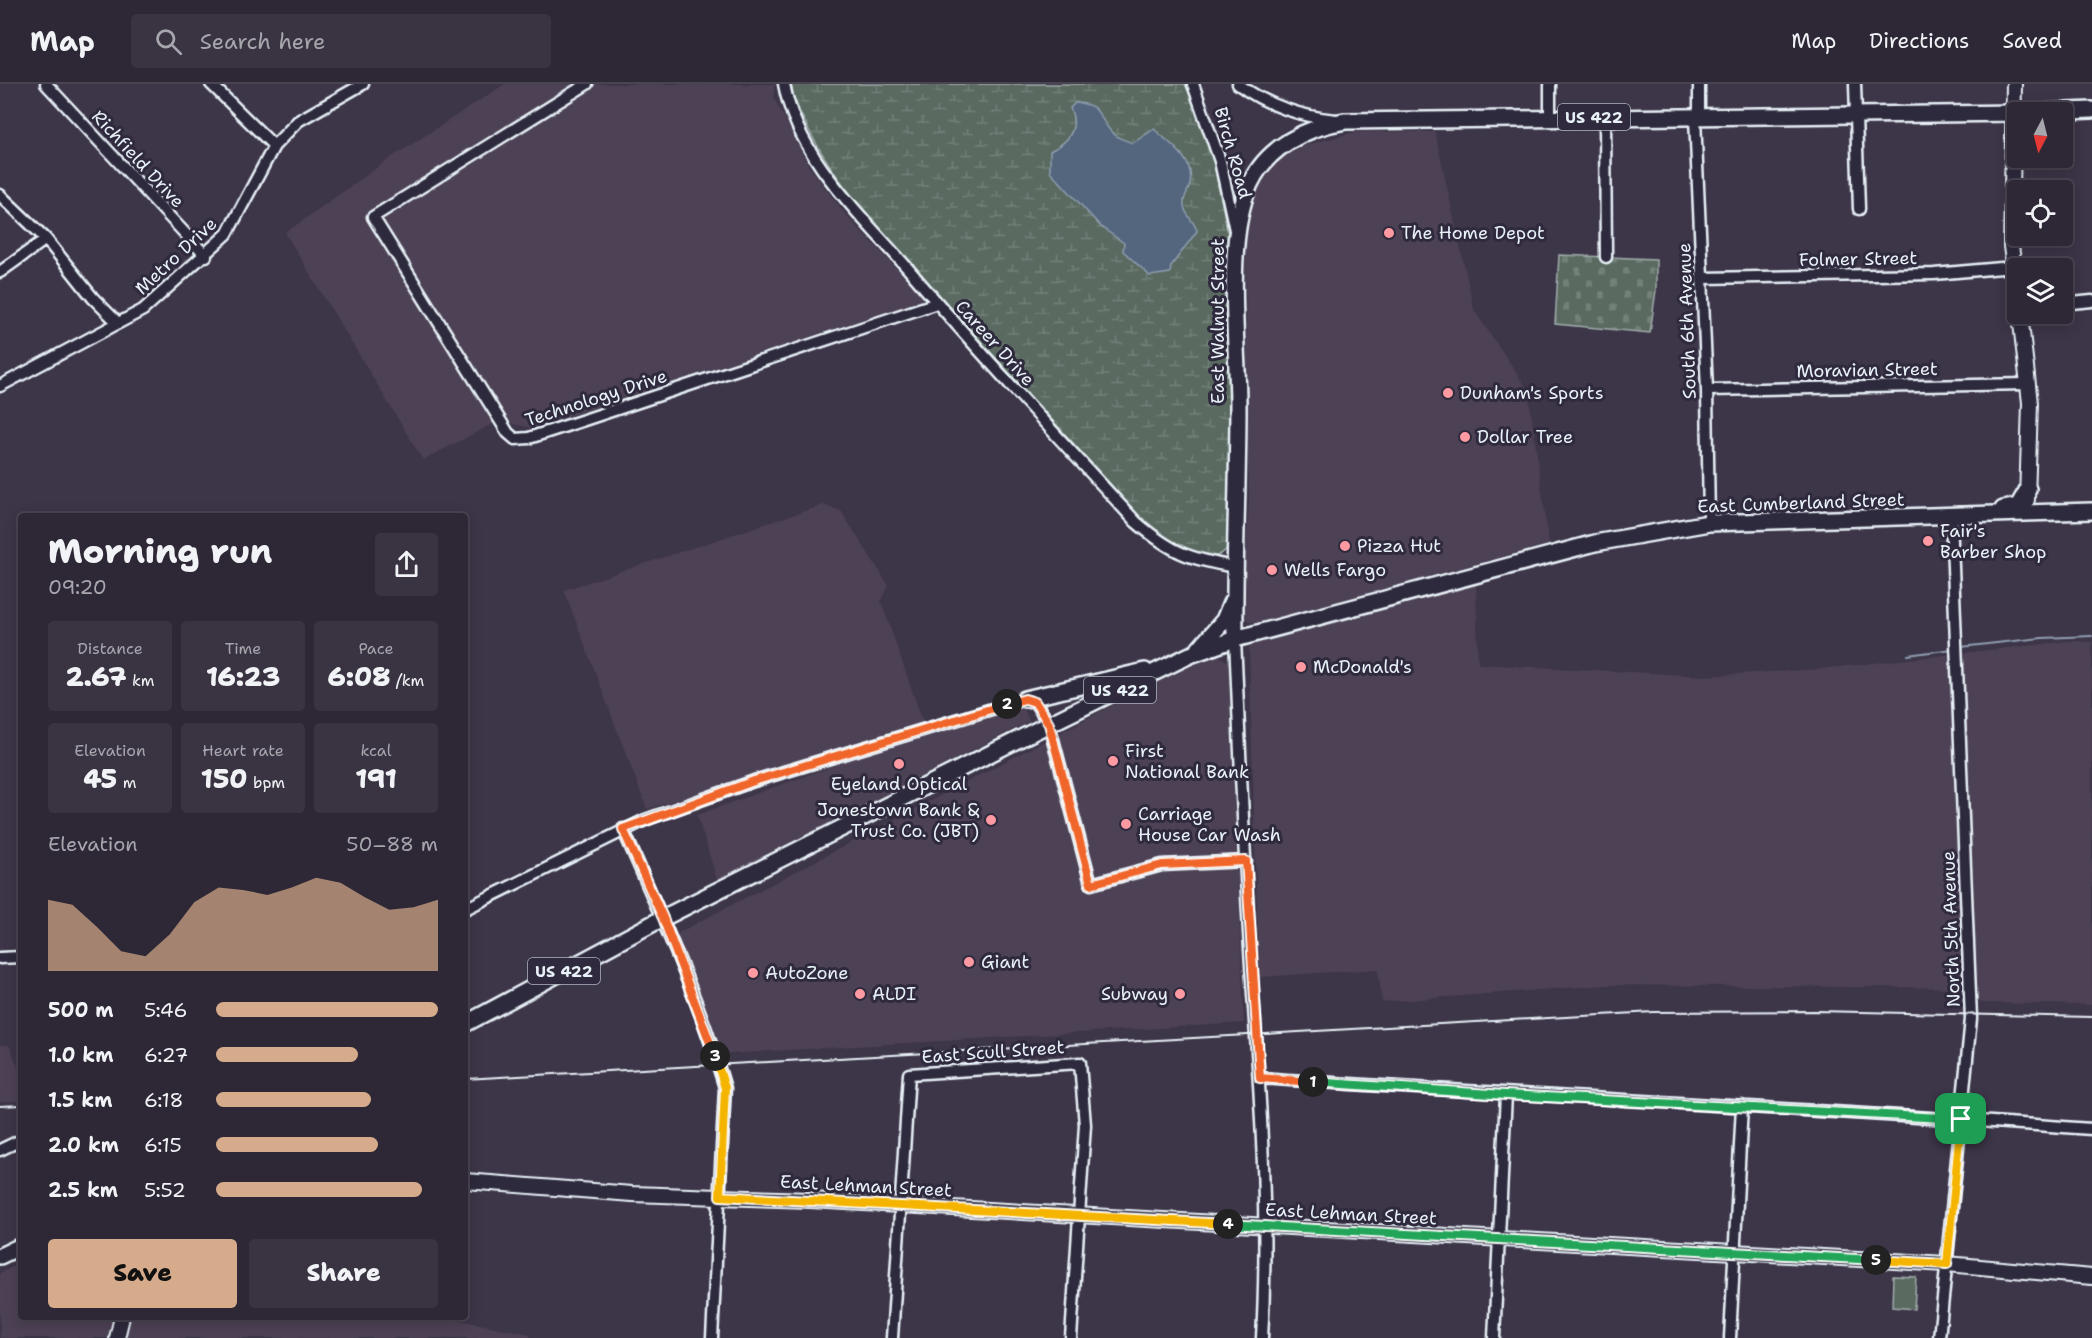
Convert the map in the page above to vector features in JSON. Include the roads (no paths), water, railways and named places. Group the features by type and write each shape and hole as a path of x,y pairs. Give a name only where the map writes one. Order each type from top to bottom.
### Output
{"highway":[{"path":"2073,111 2092,111"},
{"name":"East Walnut Street","path":"1235,639 1238,418 1236,233 1243,202 1251,182 1271,157 1303,132 1345,121 2007,113"},
{"path":"1951,518 1960,511 2012,509 2023,501 2028,489"},
{"name":"East Cumberland Street","path":"468,1022 663,918 1049,724 1190,655 1235,639 1595,543 1709,523 1951,518 2092,511"},
{"name":"US 422","path":"1190,655 1213,636 1224,621 1234,589"},
{"path":"1025,699 1172,664"},
{"path":"0,1257 18,1248"}],"main road":[{"path":"2014,84 2015,102"},
{"path":"2013,258 2015,168"},
{"path":"2021,324 2028,384 2026,514"},
{"name":"East Lehman Street","path":"468,1181 632,1194 720,1196 1079,1215 1500,1241 1947,1264 2092,1277"},
{"path":"117,1338 121,1320"}],"street":[{"name":"Richfield Drive","path":"46,84 206,256"},
{"path":"211,84 274,146"},
{"name":"Metro Drive","path":"0,386 143,310 206,256 227,234 274,146 298,121 362,84"},
{"name":"Technology Drive","path":"587,84 373,217 508,433 515,439 539,434 937,303"},
{"name":"Career Drive","path":"784,84 797,125 824,170 937,303 1136,522 1161,543 1180,555 1235,567"},
{"name":"Birch Road","path":"1193,84 1220,161 1236,233"},
{"name":"Birch Road","path":"1238,84 1270,102 1295,112 1313,118 1345,121"},
{"path":"1550,84 1550,117"},
{"name":"South 6th Avenue","path":"1699,84 1697,118 1707,390 1709,523"},
{"path":"1855,84 1859,209"},
{"path":"1605,117 1606,257"},
{"path":"0,195 46,240 93,298 117,322"},
{"path":"0,272 46,240"},
{"name":"Folmer Street","path":"1702,278 1934,274 2007,268"},
{"path":"2073,303 2092,301"},
{"name":"Moravian Street","path":"1707,390 2028,384"},
{"name":"North 5th Avenue","path":"1939,1338 1971,1019 1951,518"},
{"path":"1235,639 1260,1078 1266,1227 1262,1338"},
{"path":"468,907 623,829 754,781 1025,699 1035,702 1049,724 1091,884 1162,865 1246,861"},
{"path":"623,829 663,918 713,1049 725,1088 712,1338"},
{"path":"0,958 18,957"},
{"name":"East Scull Street","path":"900,1206 909,1074 1080,1063 1085,1125 1079,1215"},
{"path":"1260,1078 1506,1095 1961,1119 2092,1129"},
{"path":"1494,1338 1506,1095"},
{"path":"1730,1338 1742,1106"},
{"path":"0,1150 18,1141"},
{"path":"892,1338 900,1206"},
{"path":"1071,1338 1079,1215"}],"water":[{"path":"1075,103 1096,109 1109,130 1121,139 1133,143 1154,129 1174,146 1189,167 1190,184 1184,206 1197,231 1171,266 1170,273 1150,276 1123,251 1124,243 1101,227 1050,171 1050,151 1067,139 1070,134 1073,128 1073,115 1070,108"}],"waterway":[{"path":"1961,647 2042,638 2092,636"},
{"path":"1908,655 1952,649"}],"railway":[{"path":"468,1079 1654,1012 1816,1011 2092,1017"},
{"path":"0,1106 18,1105"}],"place":[{"name":"The Home Depot","path":"1389,233"},
{"name":"Dunham's Sports","path":"1448,393"},
{"name":"Dollar Tree","path":"1465,437"},
{"name":"Fair's Barber Shop","path":"1928,541"},
{"name":"Pizza Hut","path":"1345,546"},
{"name":"Wells Fargo","path":"1272,570"},
{"name":"McDonald's","path":"1301,667"},
{"name":"First National Bank","path":"1113,761"},
{"name":"Eyeland Optical","path":"899,764"},
{"name":"Jonestown Bank & Trust Co. (JBT)","path":"991,820"},
{"name":"Carriage House Car Wash","path":"1126,824"},
{"name":"Giant","path":"969,962"},
{"name":"AutoZone","path":"753,973"},
{"name":"ALDI","path":"860,994"},
{"name":"Subway","path":"1180,994"}]}
